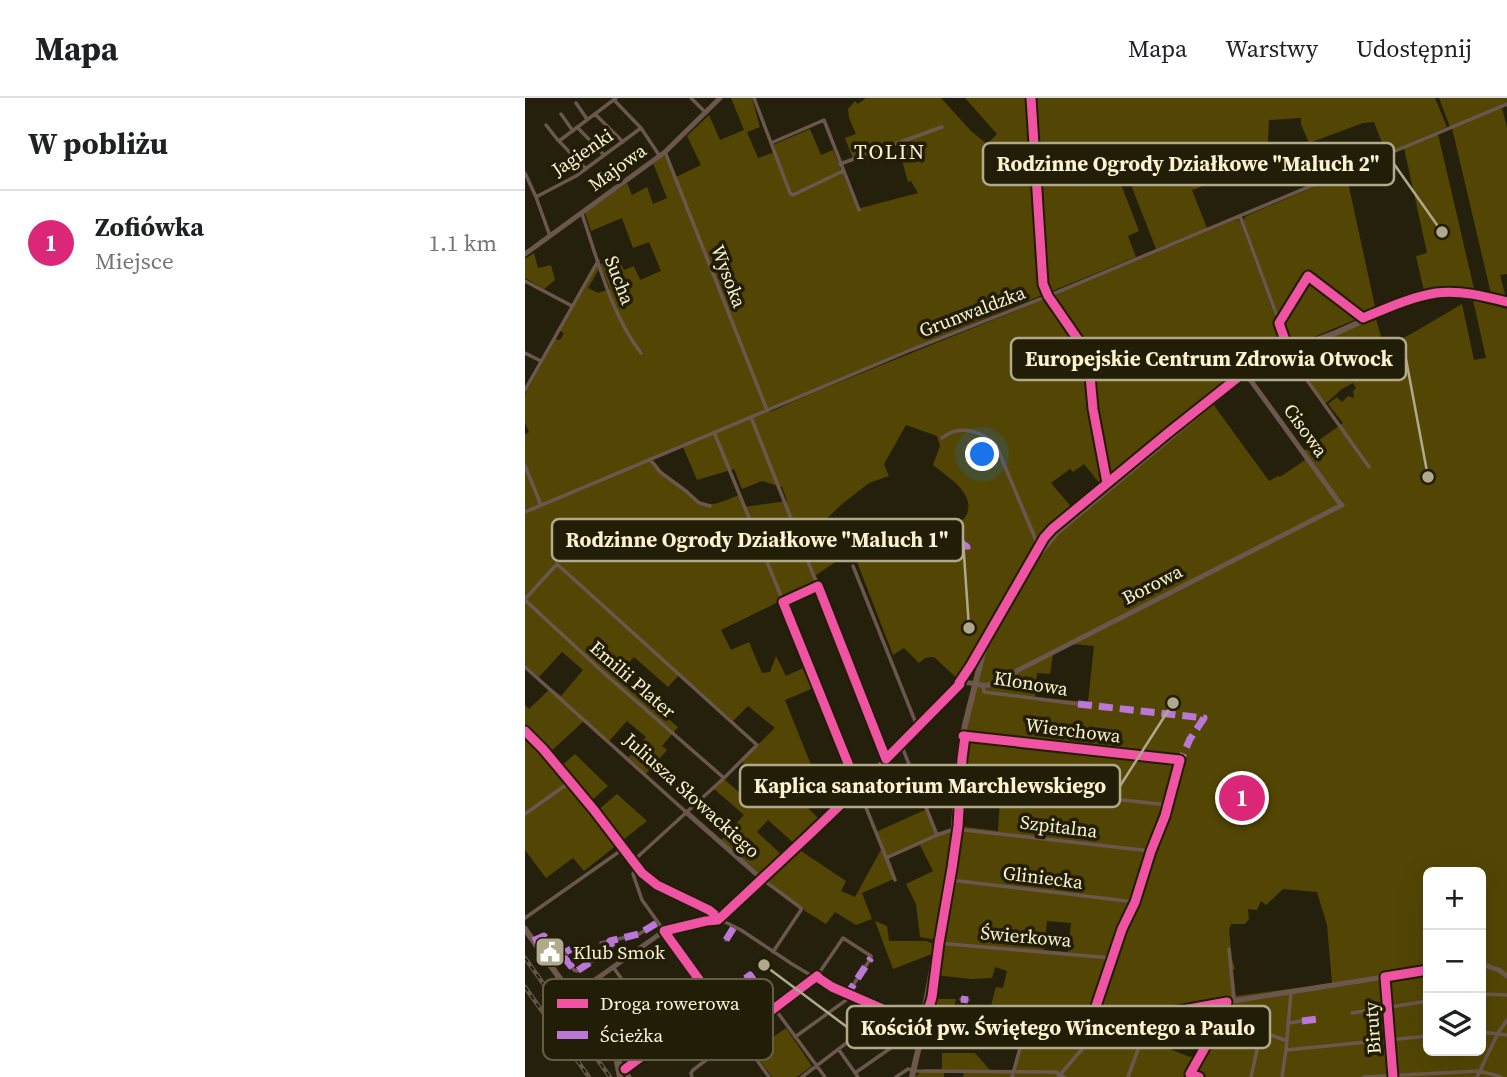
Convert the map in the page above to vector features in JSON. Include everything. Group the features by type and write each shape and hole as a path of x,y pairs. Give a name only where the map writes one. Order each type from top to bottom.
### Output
{"main road":[{"path":"912,1074 948,880 955,829 959,757 983,653 990,636 1056,532 1246,374 1266,361 1424,298 1469,296 1507,305"},
{"path":"525,929 559,979"}],"street":[{"path":"691,98 706,113"},
{"name":"Majowa","path":"525,254 665,152 720,98"},
{"path":"754,98 790,193 793,195 843,171"},
{"path":"559,141 615,99 641,128 659,156"},
{"path":"576,103 587,120"},
{"name":"Grunwaldzka","path":"525,512 1507,104"},
{"path":"561,114 604,155"},
{"path":"595,114 623,142"},
{"path":"771,143 824,120 859,211"},
{"path":"546,125 586,169"},
{"path":"840,164 942,127"},
{"name":"Jagienki","path":"536,197 576,176 641,128"},
{"name":"Wysoka","path":"665,152 767,411"},
{"path":"525,173 550,236"},
{"name":"Sucha","path":"581,212 625,328 641,353"},
{"path":"1240,216 1291,357 1369,467"},
{"path":"525,389 598,260"},
{"path":"525,281 572,306"},
{"path":"525,353 541,361"},
{"name":"Cisowa","path":"1246,374 1342,505"},
{"path":"751,417 887,759"},
{"path":"714,432 895,880"},
{"path":"942,438 954,432 976,432 996,445 1041,552"},
{"path":"650,459 660,472 699,503 710,506"},
{"path":"525,466 541,505"},
{"name":"Borowa","path":"983,686 1342,505"},
{"path":"525,599 558,564 757,745 632,862"},
{"path":"853,565 918,727"},
{"name":"Emilii Plater","path":"525,599 605,674 724,778"},
{"name":"Juliusza Słowackiego","path":"525,667 762,879 801,908 773,952"},
{"path":"596,979 664,932 706,921 729,909 858,788 958,685 967,682 983,686"},
{"name":"Klonowa","path":"983,686 984,692 1078,704"},
{"path":"525,731 570,782 636,867 657,885 709,910 716,917 847,997 906,1023 921,1026 1103,1021 1150,1016 1423,971"},
{"name":"Wierchowa","path":"963,736 1180,760"},
{"path":"901,744 937,835"},
{"path":"525,814 570,782"},
{"path":"958,782 1168,805 1091,1021"},
{"name":"Szpitalna","path":"886,858 955,829 1151,851"},
{"path":"525,918 623,849"},
{"path":"636,867 633,874 641,898 698,979"},
{"name":"Gliniecka","path":"948,880 1135,902"},
{"path":"601,943 639,934 657,923"},
{"path":"726,940 734,927"},
{"path":"533,941 544,936 577,971 612,947 610,941"},
{"path":"795,1037 847,997 871,958 843,938 817,976 774,1008 795,1037 825,1077"},
{"name":"Świerkowa","path":"937,943 1112,958"},
{"path":"548,963 571,949"},
{"path":"1199,1077 1190,1075 1231,1001 1229,949"},
{"path":"1486,966 1507,976"},
{"path":"613,967 622,979"},
{"name":"Biruty","path":"1385,977 1393,1077"},
{"path":"1282,1077 1291,992"},
{"path":"1486,994 1507,995"},
{"path":"961,999 968,1000"},
{"path":"1352,1013 1423,1002"},
{"path":"802,1077 883,1015"},
{"path":"1128,1077 1150,1016"},
{"path":"1222,1017 1287,1041"},
{"path":"1477,1077 1507,1020"},
{"path":"896,1077 907,1070 912,1074 1056,1072 1060,1076 1103,1025 1103,1021"},
{"path":"1289,1023 1302,1021"},
{"path":"1012,1077 1027,1023"},
{"path":"838,1050 856,1075 921,1026"},
{"path":"1251,1077 1261,1032"},
{"path":"1486,1032 1507,1035"},
{"path":"1286,1050 1423,1037"},
{"path":"623,1073 636,1060"},
{"path":"692,1077 693,1070 706,1060"},
{"path":"757,1060 769,1077"},
{"path":"1364,1077 1480,1071 1501,1077"}],"shaded area":[{"path":"731,98 752,98 760,127 747,132 758,158 775,152 773,145 810,129 821,155 833,150 857,209 918,193 911,181 908,182 897,142 853,159 845,138 856,134 848,109 855,101 858,104 866,98 941,98 971,131 987,144 997,134 965,98 1435,98 1447,127 1386,153 1374,122 1363,123 1309,143 1301,118 1269,120 1267,162 1274,177 1266,173 1228,177 1218,152 1191,162 1201,187 1192,190 1207,228 1156,249 1128,177 1119,179 1139,231 1128,236 1136,257 769,409 770,412 1237,219 1286,346 1286,349 1272,354 1248,370 1218,352 1214,359 1232,383 1102,486 1084,464 1073,472 1070,469 1051,483 1074,510 1044,536 960,681 934,657 925,658 919,663 904,648 893,655 857,562 904,529 916,539 964,519 968,511 968,503 961,488 933,465 940,446 937,436 906,425 884,464 889,476 869,483 818,527 823,538 837,531 843,557 816,575 819,582 721,630 731,650 749,642 762,673 770,672 776,656 786,676 808,666 816,687 785,700 820,787 803,803 821,821 796,845 768,820 757,832 783,856 762,875 721,840 744,815 714,789 724,779 750,802 767,784 741,761 775,728 748,706 733,721 680,674 668,687 634,657 617,675 678,727 662,746 667,750 646,774 628,758 646,737 627,721 609,741 585,720 548,754 560,767 575,754 608,786 590,802 597,811 617,794 647,821 584,871 573,858 546,878 525,850 525,705 529,709 551,688 561,696 583,670 562,652 539,677 525,665 525,434 529,432 525,423 525,394 555,339 560,340 564,333 560,331 597,264 599,269 588,288 598,293 610,289 600,264 618,257 624,270 634,266 640,280 661,271 649,242 633,248 622,218 591,231 585,213 627,183 632,195 647,187 653,204 667,198 653,163 664,155 674,178 701,165 687,136 709,115 720,140 744,130","holes":["683,447 697,480 734,469 742,489 762,481 782,487 787,501 744,507 739,495 713,504 698,500 671,480 653,460","740,522 746,539 756,536 761,552 750,556 745,542 724,550 717,530"]},
{"path":"1439,98 1507,98 1507,103 1450,127"},
{"path":"1502,108 1507,128 1507,274 1500,275 1507,302 1492,298 1452,128"},
{"path":"1438,134 1475,293 1424,291 1416,256 1427,253 1404,148"},
{"path":"1346,173 1376,311 1290,347 1243,220 1246,216"},
{"path":"534,253 538,268 551,265 555,280 544,289 525,278 525,259"},
{"path":"1473,300 1507,309 1507,1077 963,1077 964,1071 944,1071 944,1077 915,1077 924,1069 942,1069 942,1053 975,1053 990,1070 1015,1070 1029,1021 987,1021 996,987 1003,988 1007,971 995,967 992,978 971,979 935,975 941,941 920,937 916,904 906,884 933,871 920,845 889,858 896,878 862,893 872,919 856,925 835,912 826,924 765,879 798,849 846,881 841,891 855,897 883,846 876,832 927,809 936,833 958,826 998,831 1001,784 961,780 966,730 987,649 1040,557 1057,534 1213,404 1269,481 1305,460 1301,453 1343,423 1328,404 1337,397 1342,402 1348,396 1354,398 1353,391 1356,388 1353,383 1325,404 1290,355 1292,353 1376,319 1384,347 1462,304 1474,360 1486,358","holes":["1072,644 1094,646 1088,702 1035,697 1037,673 1050,674 1053,654","1283,889 1317,892 1327,925 1332,983 1236,996 1229,930 1231,924 1245,924 1249,919 1248,909 1257,910 1261,901 1266,905","1047,921 1071,923 1068,952 1044,950","1224,1006 1197,1056 1190,1057 1172,1050 1178,1015 1195,1011 1207,1015 1210,1010 1202,1010"]},
{"path":"875,921 887,926 889,941 926,941 934,944 932,954 893,969"},
{"path":"932,999 956,999 951,1022 927,1020"},
{"path":"786,1028 812,1066 797,1077 772,1077 760,1060 773,1060 773,1037"}],"railway":[{"path":"525,958 543,983"},
{"path":"525,987 543,1012"},
{"path":"577,1060 589,1077"},
{"path":"598,1060 610,1077"}],"marked path":[{"path":"1013,169 1035,163"},
{"path":"912,540 923,535"},
{"path":"949,548 955,553 967,550 967,547 954,538"},
{"path":"1078,704 1204,718 1190,739 1179,764"},
{"path":"533,941 544,936 577,971 612,948 610,941 639,934 657,923"},
{"path":"726,940 734,927"},
{"path":"548,963 571,949"},
{"path":"846,996 871,958"},
{"path":"745,979 750,975 753,979"},
{"path":"961,999 968,1000"},
{"path":"1302,1021 1318,1019"}],"cycle path":[{"path":"1031,98 1043,284 1048,296 1088,354 1093,409 1107,483"},
{"path":"1288,349 1279,323 1308,276 1363,318 1408,300 1436,293 1463,293 1507,302"},
{"path":"959,683 1044,538 1052,529 1246,371 1264,359 1290,348"},
{"path":"699,979 664,931 718,920 858,788 783,602 818,586 886,759 960,684"},
{"path":"525,731 594,810 642,873 657,885 714,914"},
{"path":"963,736 1180,760 1165,816 1091,1021 1150,1016 1227,1002 1222,1017 1190,1074 1199,1077"},
{"path":"773,1009 817,976 832,987 910,1021 926,1018 932,997 958,826 965,736"},
{"path":"1393,1077 1385,977 1423,971"},
{"path":"625,1069 637,1060"}],"place":[{"name":"Rodzinne Ogrody Działkowe \"Maluch 2\"","path":"1442,232"},
{"name":"Europejskie Centrum Zdrowia Otwock","path":"1428,477"},
{"name":"Rodzinne Ogrody Działkowe \"Maluch 1\"","path":"969,628"},
{"name":"Kaplica sanatorium Marchlewskiego","path":"1173,703"},
{"name":"Zofiówka","path":"1242,798"},
{"name":"Klub Smok","path":"550,952"},
{"name":"Kościół pw. Świętego Wincentego a Paulo","path":"764,965"}],"district":[{"name":"TOLIN","path":"890,151"}]}
